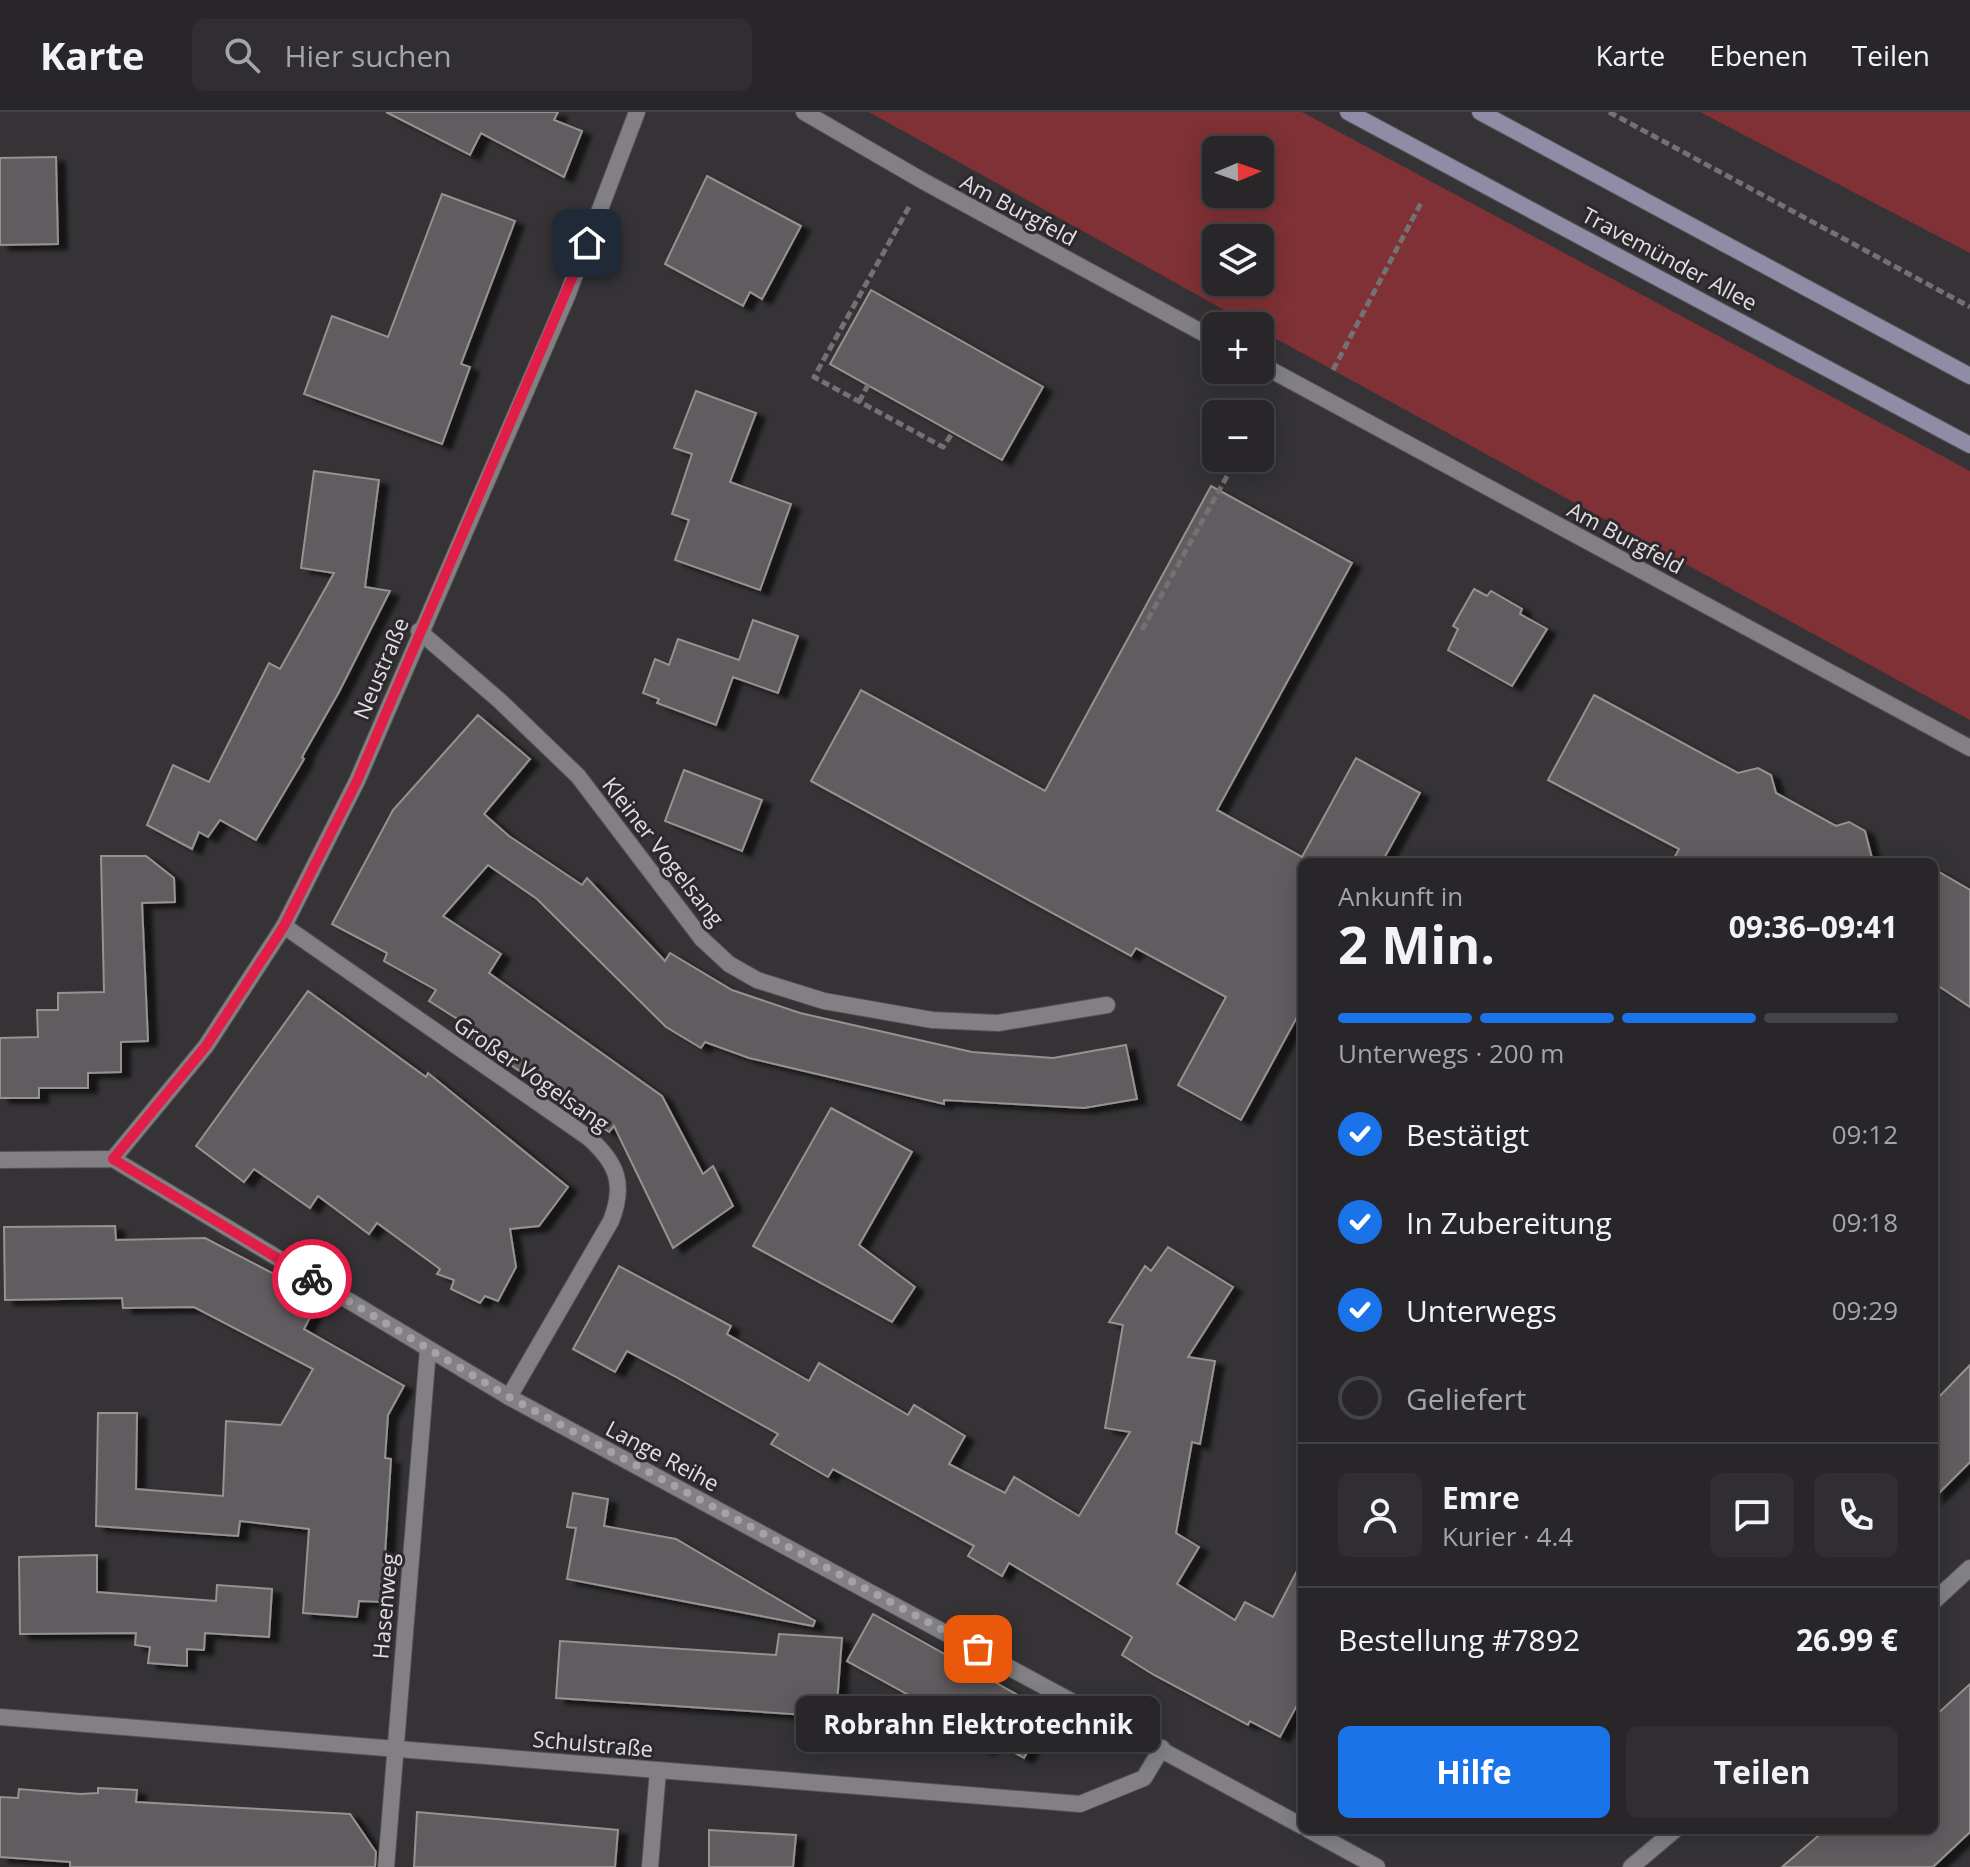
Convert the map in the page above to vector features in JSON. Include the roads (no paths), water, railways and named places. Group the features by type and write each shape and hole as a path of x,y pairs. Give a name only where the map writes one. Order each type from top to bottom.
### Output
{"main road":[{"name":"Travemünder Allee","path":"1348,112 1970,445"},
{"name":"Travemünder Allee","path":"1480,112 1970,376"}],"street":[{"name":"Neustraße","path":"113,1159 206,1046 284,926 357,781 419,631 567,296 637,112"},
{"name":"Am Burgfeld","path":"804,112 923,181 1202,332"},
{"name":"Am Burgfeld","path":"1274,371 1970,748"},
{"name":"Kleiner Vogelsang","path":"419,631 500,701 578,776 702,939 729,964 757,980 824,1001 932,1020 998,1023 1107,1005"},
{"name":"Großer Vogelsang","path":"284,926 589,1138 606,1153 616,1173 620,1197 611,1221 509,1397"},
{"path":"0,1160 113,1159"},
{"name":"Lange Reihe","path":"113,1159 509,1397 1298,1824"},
{"name":"Hasenweg","path":"386,1867 393,1749 428,1349"},
{"path":"1938,1597 1970,1568"},
{"name":"Schulstraße","path":"0,1717 1080,1804 1144,1778 1162,1748"},
{"path":"650,1867 658,1770"},
{"path":"1316,1834 1377,1867"},
{"path":"1631,1867 1670,1834"}],"place":[{"name":"Robrahn Elektrotechnik","path":"978,1649"}]}
